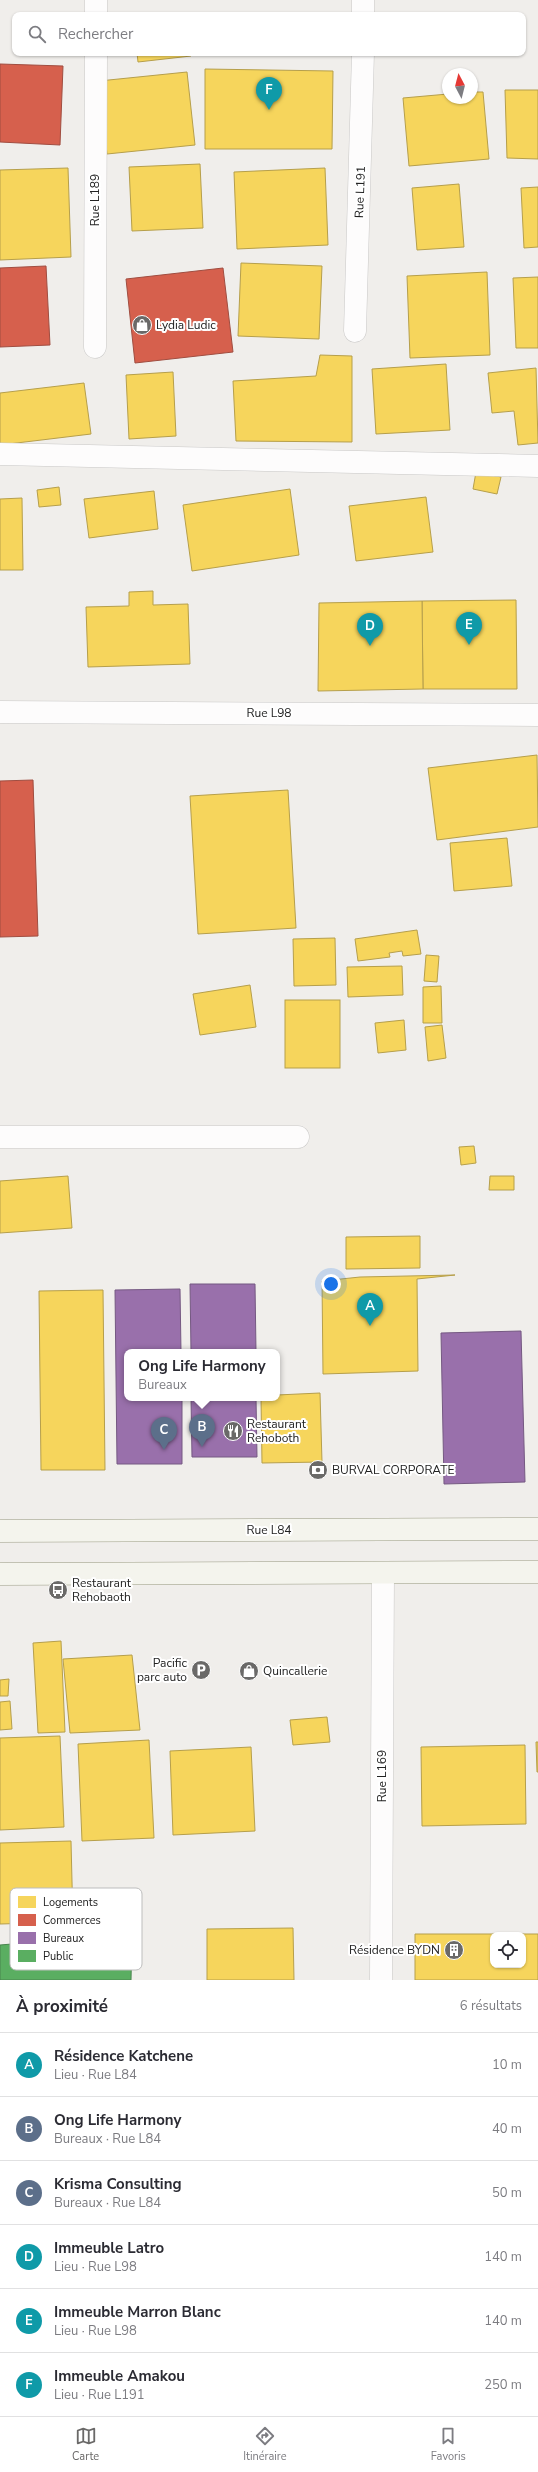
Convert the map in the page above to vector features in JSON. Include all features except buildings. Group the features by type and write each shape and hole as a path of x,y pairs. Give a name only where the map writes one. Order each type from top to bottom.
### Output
{"main road":[{"name":"Rue L84","path":"0,1531 538,1528"},
{"path":"0,1574 538,1572"}],"street":[{"path":"96,0 96,12"},
{"path":"363,12 364,0"},
{"name":"Rue L189","path":"95,347 96,56"},
{"name":"Rue L191","path":"355,331 363,56"},
{"path":"0,454 538,466"},
{"name":"Rue L98","path":"0,712 538,715"},
{"path":"0,1137 298,1137"},
{"name":"Rue L169","path":"381,1980 384,1573"}],"place":[{"name":"Immeuble Amakou","path":"269,110"},
{"name":"Lydia Ludic","path":"142,325"},
{"name":"Immeuble Marron Blanc","path":"469,645"},
{"name":"Immeuble Latro","path":"370,646"},
{"name":"Résidence Katchene","path":"370,1326"},
{"name":"Restaurant Rehoboth","path":"233,1431"},
{"name":"Ong Life Harmony","path":"202,1447"},
{"name":"Krisma Consulting","path":"164,1450"},
{"name":"BURVAL CORPORATE","path":"318,1470"},
{"name":"Restaurant Rehobaoth","path":"58,1590"},
{"name":"Pacific parc auto","path":"201,1670"},
{"name":"Quincallerie","path":"249,1671"},
{"name":"Résidence BYDN","path":"454,1950"}]}
